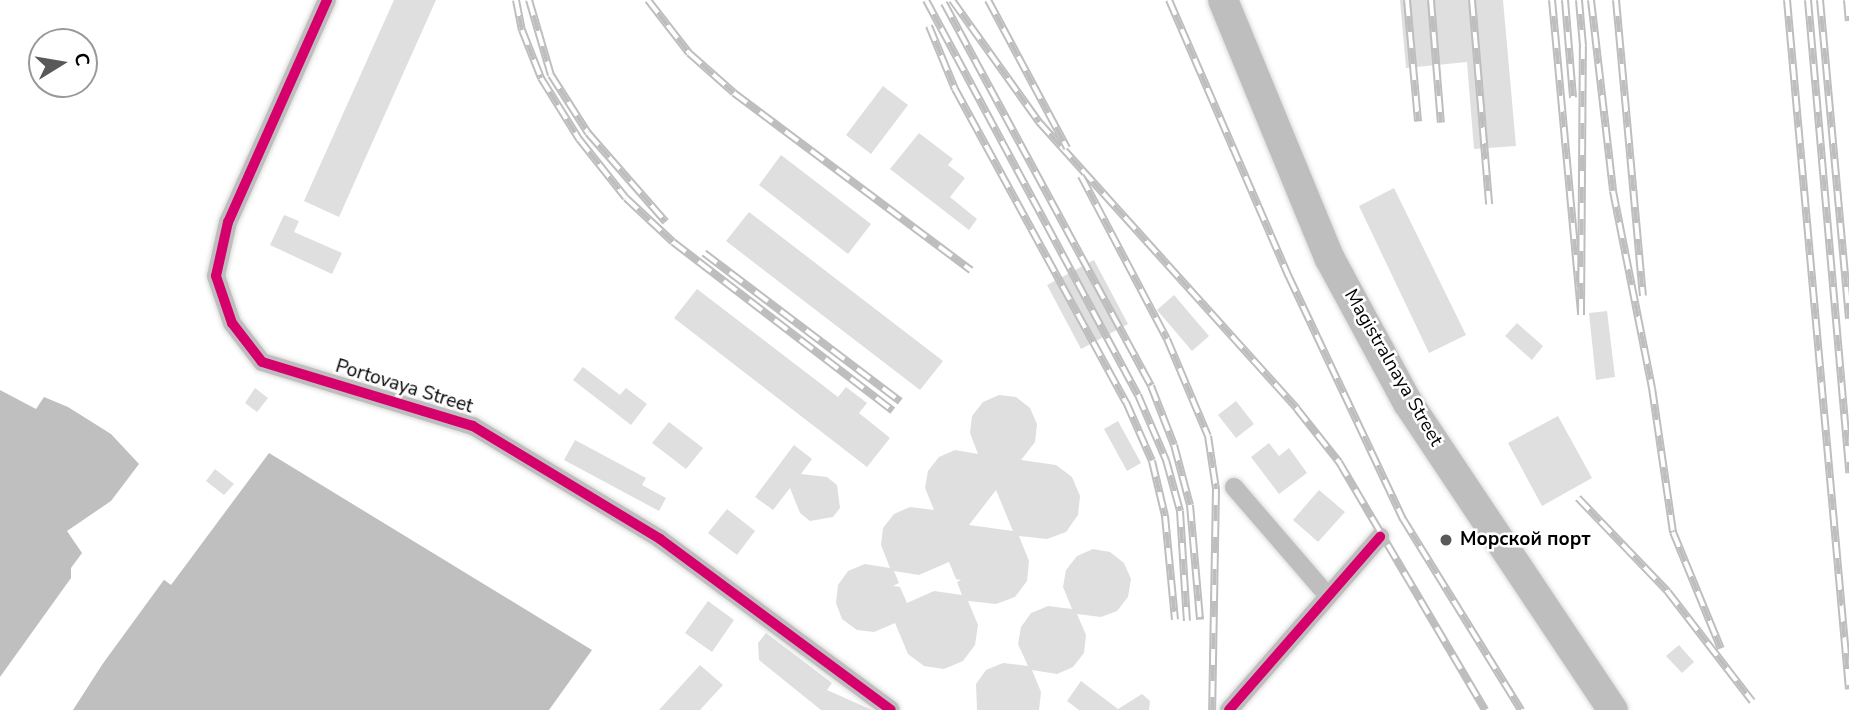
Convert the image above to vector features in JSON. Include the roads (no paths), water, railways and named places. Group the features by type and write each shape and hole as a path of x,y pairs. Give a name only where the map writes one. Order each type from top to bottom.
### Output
{"highway":[{"name":"Magistralnaya Street","path":"1223,0 1330,259 1408,403 1613,710"}],"street":[{"name":"Portovaya Street","path":"327,0 228,222 216,276 232,323 262,362 473,426 660,539 891,710"},
{"path":"1234,487 1328,596"},
{"path":"1229,710 1380,537"}],"railway":[{"path":"516,0 522,30 541,78 579,139 626,198 673,242 893,411"},
{"path":"529,0 551,75 588,133 666,222"},
{"path":"648,0 689,53 734,93 971,270"},
{"path":"926,0 1138,395 1166,460 1180,511 1187,621"},
{"path":"952,0 1039,122 1297,409 1339,462 1485,710"},
{"path":"988,0 1067,148"},
{"path":"1169,0 1289,277 1403,519 1521,710"},
{"path":"1407,0 1418,122"},
{"path":"1431,0 1441,123"},
{"path":"1472,0 1489,204"},
{"path":"1552,0 1581,315 1583,46 1579,0"},
{"path":"1565,0 1573,98"},
{"path":"1591,0 1613,191 1652,388 1673,532 1721,649"},
{"path":"1616,0 1643,296"},
{"path":"1787,0 1849,689"},
{"path":"1808,0 1849,473"},
{"path":"1820,0 1849,319"},
{"path":"1847,0 1849,21"},
{"path":"944,3 1151,386 1174,445 1190,505 1200,620"},
{"path":"929,26 955,89 1126,402 1152,461 1165,516 1175,620"},
{"path":"1081,176 1167,339 1208,436 1216,489 1212,710"},
{"path":"704,253 900,401"},
{"path":"1578,498 1668,592 1752,701"}],"place":[{"name":"Морской порт","path":"1446,540"}]}
